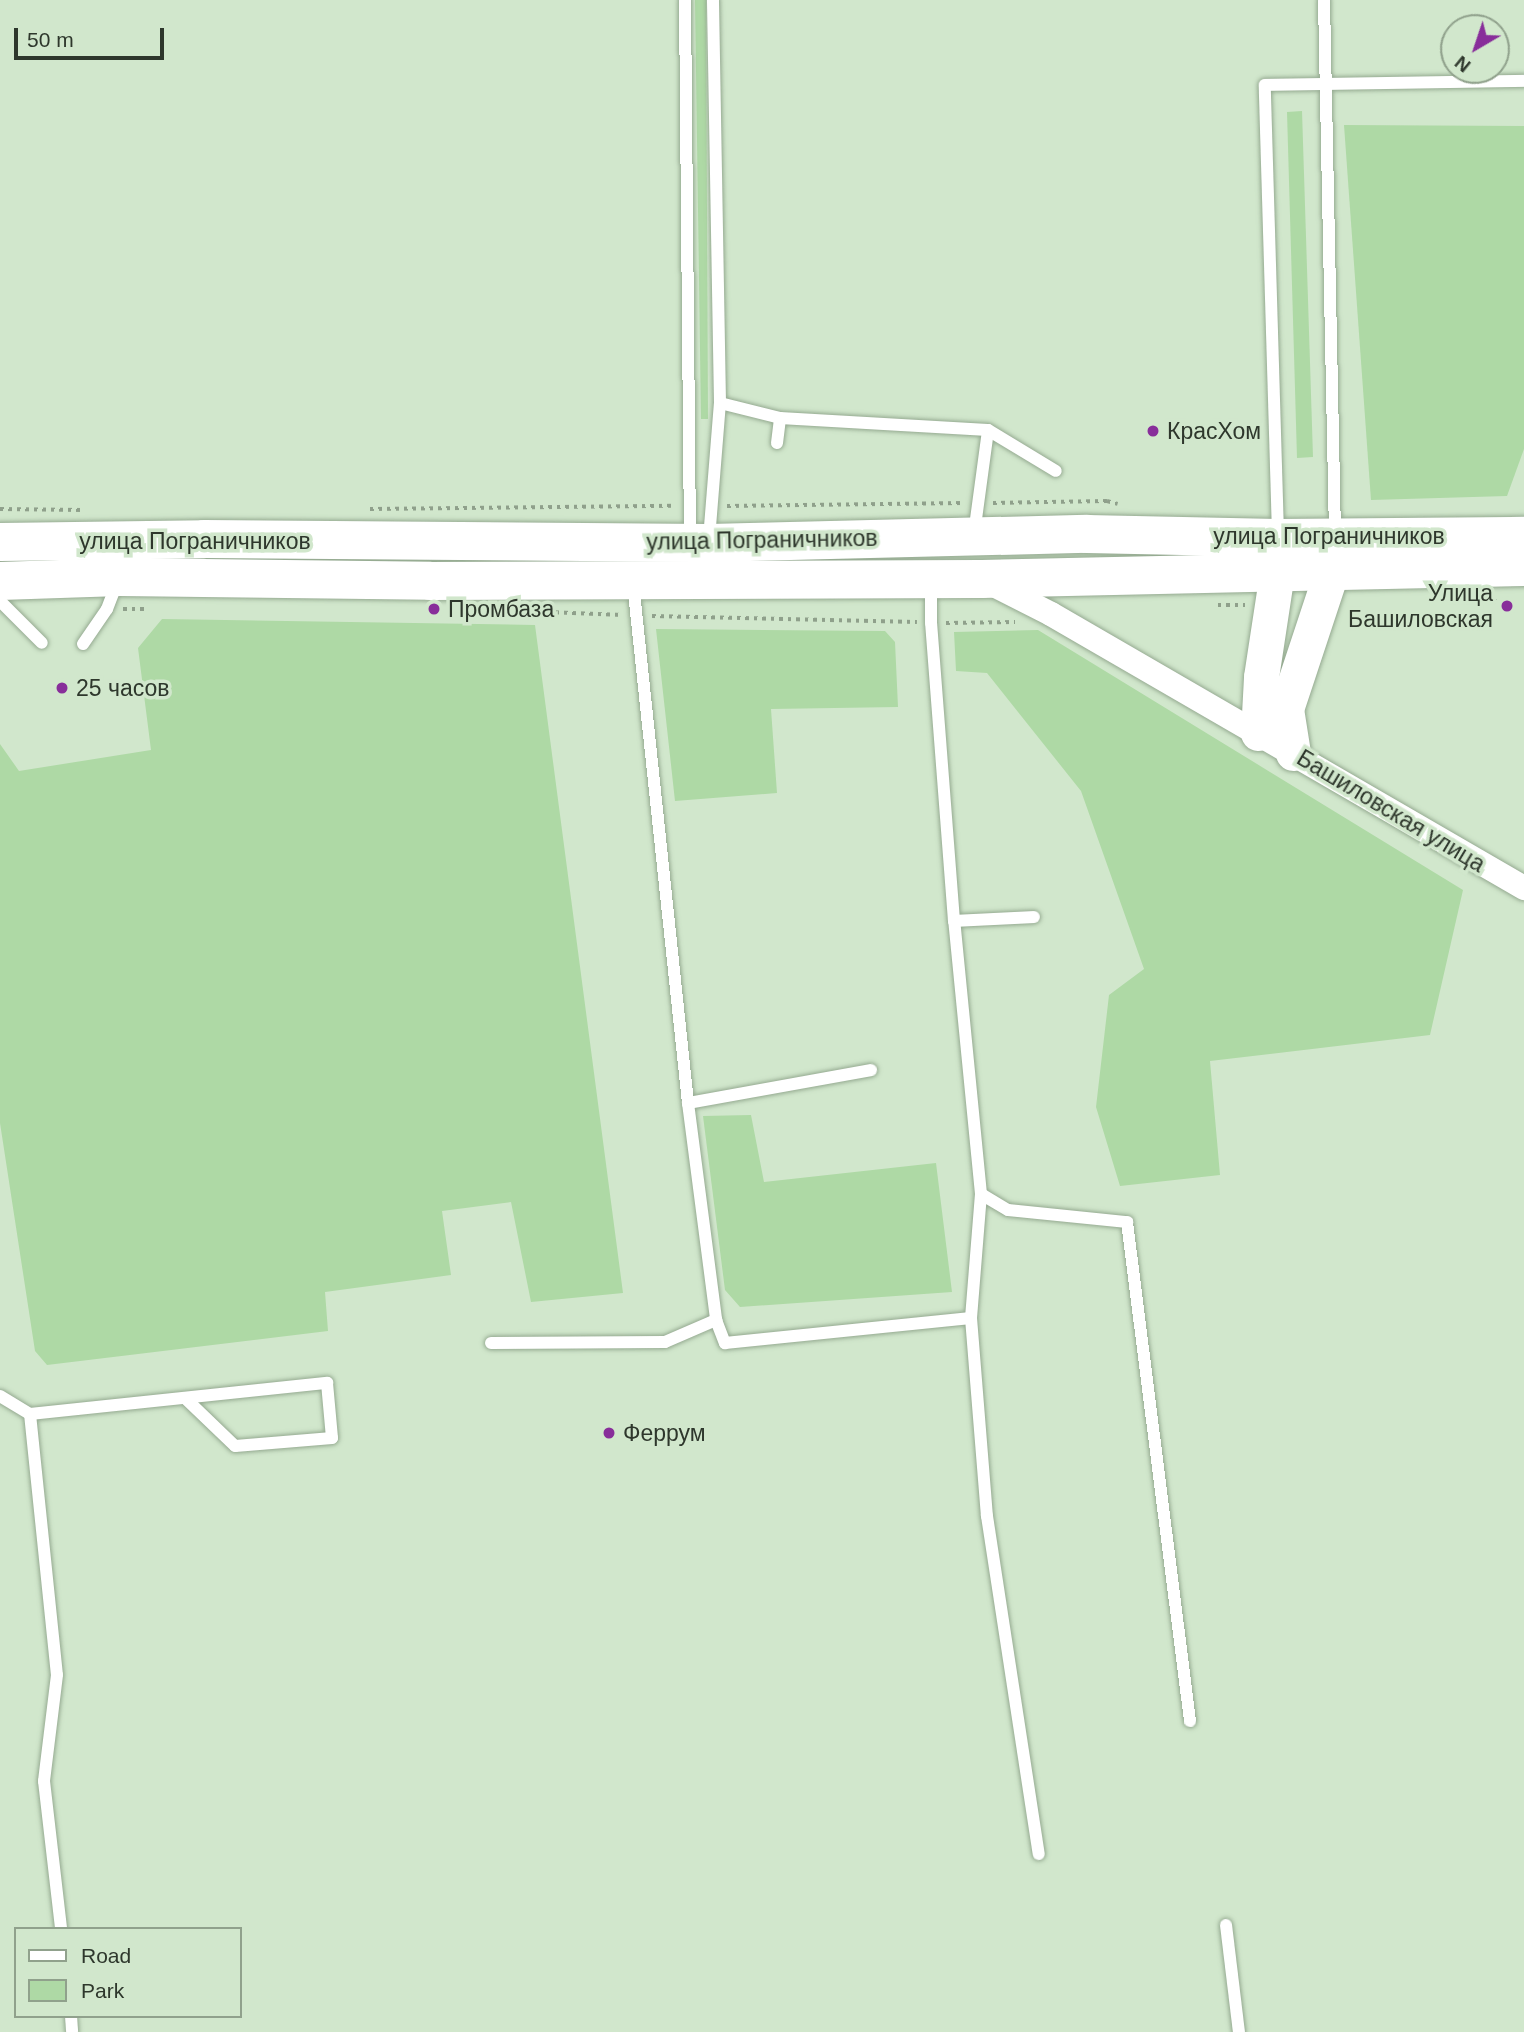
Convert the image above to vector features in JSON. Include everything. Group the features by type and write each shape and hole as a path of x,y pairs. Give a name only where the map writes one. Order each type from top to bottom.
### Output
{"main road":[{"name":"улица Пограничников","path":"0,542 248,540 369,525 976,520 1277,556 1331,573 1524,567"},
{"path":"369,525 348,558 362,573 383,580"},
{"name":"улица Пограничников","path":"0,581 113,593 248,579 383,580 635,597 931,579 982,579 1277,556 1335,536 1524,536"},
{"path":"1293,753 1286,709 1331,573 1335,536"},
{"path":"248,540 264,551 269,560 266,568 248,579"},
{"path":"1258,733 1261,677 1277,556"}],"street":[{"name":"Башиловская улица","path":"982,579 1028,601 1524,888"}],"lane":[{"path":"685,0 700,524"},
{"path":"700,524 720,403 713,0"},
{"path":"1324,0 1335,536"},
{"path":"1277,556 1265,85 1524,81"},
{"path":"720,403 779,418 988,430 1056,471"},
{"path":"777,443 779,418"},
{"path":"976,520 988,430"},
{"path":"931,579 931,623 954,921 981,1194 971,1318 987,1516 1040,1854"},
{"path":"83,644 113,593"},
{"path":"635,597 688,1103 716,1320 725,1343 971,1318"},
{"path":"0,601 42,643"},
{"path":"954,921 1034,917"},
{"path":"688,1103 871,1070"},
{"path":"981,1194 1008,1210 1127,1222 1190,1721"},
{"path":"491,1343 665,1342 716,1320"},
{"path":"0,1396 30,1414 327,1383 332,1438 235,1446 186,1399"},
{"path":"30,1414 57,1675 44,1781 61,1927"},
{"path":"1226,1925 1239,2032"}],"path":[{"path":"369,525 976,520 1107,500 1130,509"},
{"path":"0,509 96,510"},
{"path":"113,593 149,608"},
{"path":"540,611 635,597 931,623 1018,622"}],"green space":[{"path":"695,0 706,0 708,419 701,419"},
{"path":"1302,111 1313,457 1297,458 1287,112"},
{"path":"1344,125 1524,126 1524,449 1507,496 1371,500"},
{"path":"162,619 535,625 623,1293 531,1302 511,1202 442,1211 451,1275 325,1292 328,1331 47,1365 35,1351 0,1123 0,744 19,771 151,750 138,648"},
{"path":"656,629 885,631 895,642 898,707 771,709 777,793 675,801"},
{"path":"1038,630 1463,890 1430,1035 1210,1061 1220,1175 1120,1186 1096,1107 1109,995 1144,969 1081,791 987,673 956,671 954,632"},
{"path":"751,1115 764,1182 936,1163 952,1292 740,1307 725,1290 703,1116"}],"place":[{"name":"КрасХом","path":"1153,431"},
{"name":"Улица Башиловская","path":"1507,606"},
{"name":"Промбаза","path":"434,609"},
{"name":"25 часов","path":"62,688"},
{"name":"Феррум","path":"609,1433"}]}
